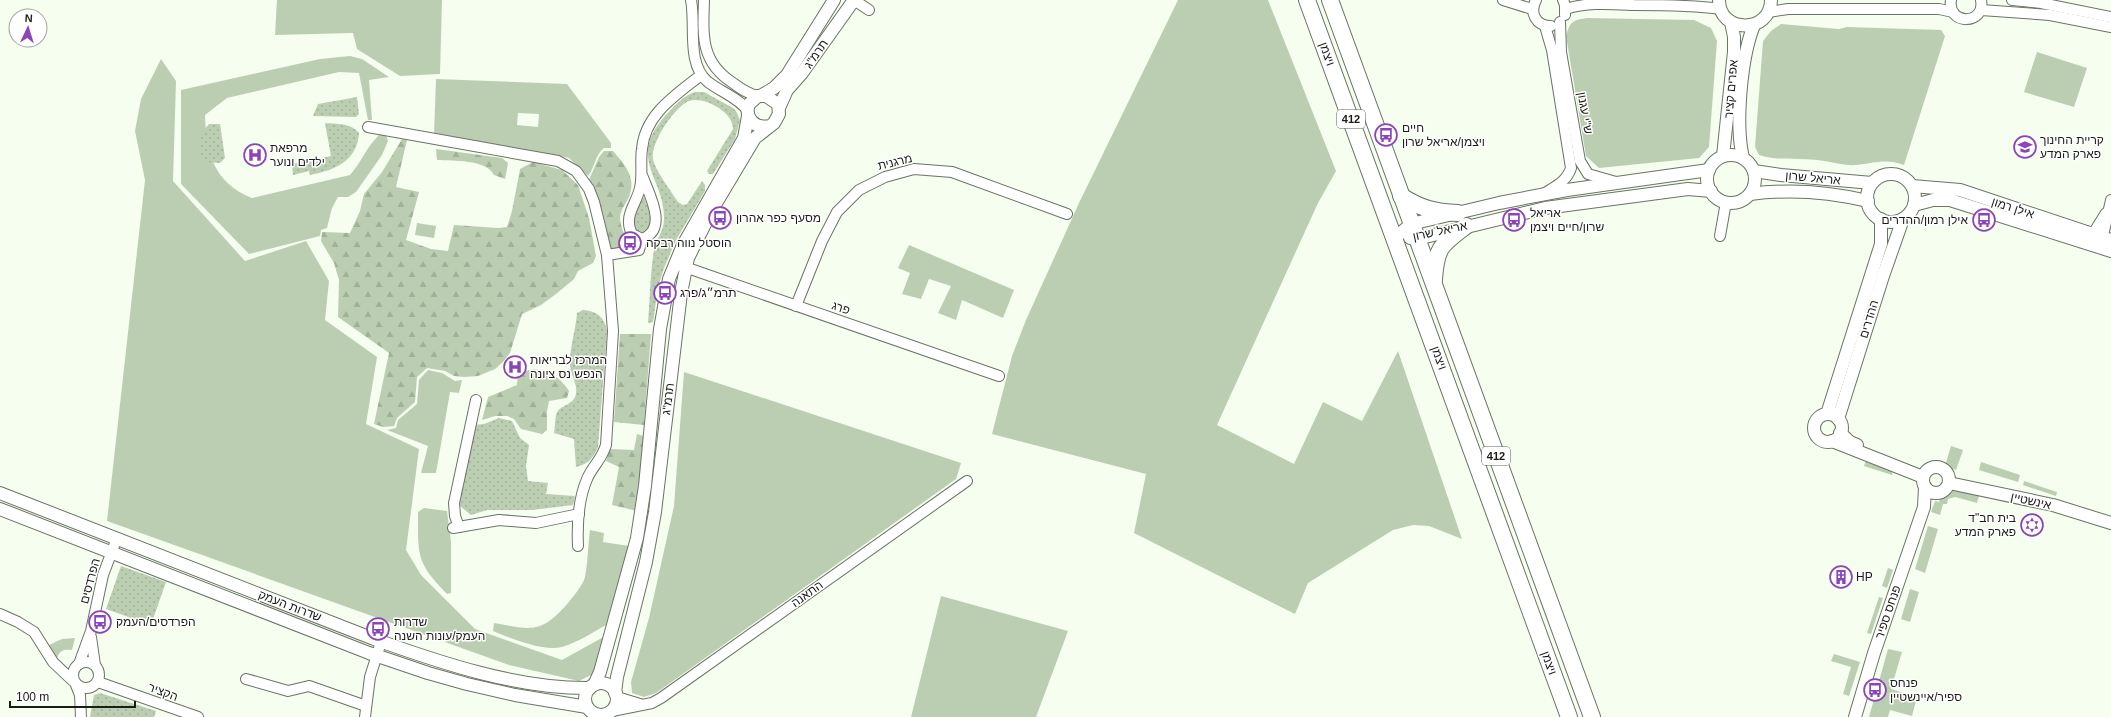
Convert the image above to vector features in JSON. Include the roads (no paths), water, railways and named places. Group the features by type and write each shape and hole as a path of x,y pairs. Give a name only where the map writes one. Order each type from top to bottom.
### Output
{"main road":[{"name":"ויצמן","path":"1307,0 1569,717"},
{"name":"ויצמן","path":"1330,0 1592,717"},
{"path":"1401,196 1422,208 1443,212 1462,219 1437,253 1433,285"}],"street":[{"path":"691,0 695,60 701,75 741,104 751,121 759,126 769,126 778,119 779,108 775,100 766,96 760,96 747,92 722,76 708,56 705,43 704,0"},
{"name":"תרמ\"ג","path":"760,96 774,88 787,75 834,0"},
{"path":"854,0 869,10"},
{"name":"תרמ\"ג","path":"779,108 787,90 802,73 854,0"},
{"path":"1503,0 1534,4 1537,21 1545,26 1555,25 1560,22 1564,5 1574,6 1594,4 1695,6 1720,4 1731,22 1742,26 1754,25 1760,22 1768,12 1771,0"},
{"path":"1948,0 1951,0 1953,12 1957,17 1966,20 1975,18 1981,5 2050,15 2111,28"},
{"path":"2012,0 2041,3 2111,17"},
{"path":"1768,12 1788,9 1939,9 1953,12"},
{"name":"ש\"י עגנון","path":"1560,22 1561,52 1582,167 1594,177 1618,182"},
{"name":"אפרים קציר","path":"1723,156 1734,52 1734,37 1731,22"},
{"name":"אפרים קציר","path":"1742,158 1739,131 1744,70 1749,39 1754,25"},
{"name":"ש\"י עגנון","path":"1543,194 1563,181 1569,175 1571,168 1552,50 1545,26"},
{"path":"642,239 632,234 628,221 630,210 639,192 642,175 642,146 649,123 675,96 701,75"},
{"path":"748,114 749,104 760,96"},
{"name":"תרמ\"ג","path":"616,695 617,677 646,562 655,512 678,315 680,266 692,227 744,138 748,114"},
{"name":"תרמ\"ג","path":"592,686 600,672 637,538 645,486 660,329 665,295 712,210 755,138 769,126"},
{"path":"368,127 549,159 568,165 583,179 589,189 594,202 607,255 613,331 606,445 602,458 593,467 584,488 579,514 578,546"},
{"path":"1730,155 1742,158 1754,171 1755,182 1750,194 1739,201 1726,202 1715,196 1710,191 1708,184 1709,170 1717,160 1723,156 1730,155"},
{"name":"מרגנית","path":"796,306 822,240 837,212 858,190 885,177 914,169 952,172 1067,214"},
{"name":"אריאל שרון","path":"1395,238 1414,231 1462,219 1543,194 1709,170"},
{"name":"אריאל שרון","path":"1754,171 1872,184"},
{"path":"1891,174 1904,178 1912,186 1915,192 1914,205 1908,215 1903,219 1896,221 1881,219 1870,208 1868,195 1872,184 1877,178 1891,174"},
{"path":"607,255 639,250 642,239 651,234 655,226 655,210 642,175"},
{"name":"אילן רמון","path":"1912,186 1960,190 2100,239 2111,251"},
{"name":"אריאל שרון","path":"1462,219 1688,189 1710,191"},
{"name":"אריאל שרון","path":"1750,194 1784,192 1826,194 1868,201"},
{"name":"אילן רמון","path":"1914,205 1933,200 1950,200 2100,239"},
{"path":"2100,239 2111,200"},
{"path":"1720,236 1726,202"},
{"name":"ההדרים","path":"1827,414 1881,244 1881,219"},
{"name":"ההדרים","path":"1838,420 1885,268 1903,219"},
{"name":"פרג","path":"680,266 999,376"},
{"path":"476,400 454,503 456,528 499,520 536,523 579,514"},
{"path":"1827,414 1838,420 1841,426 1836,437 1827,442 1820,439 1814,430 1816,421 1819,417 1827,414"},
{"path":"1836,437 1928,482 1945,490 1950,478 1945,470 1937,467 1928,482"},
{"name":"התאנה","path":"607,714 646,704 661,698 967,481"},
{"name":"פנחס ספיר","path":"1855,717 1874,653 1924,507 1928,482"},
{"name":"אינשטיין","path":"1949,483 2053,505 2111,523"},
{"name":"שדרות העמק","path":"0,492 381,642 433,659 518,681 559,687 592,686"},
{"name":"שדרות העמק","path":"0,508 376,656 475,686 589,712"},
{"name":"הפרדסים","path":"77,665 91,630 103,575 117,538"},
{"path":"0,614 18,622 34,632 56,666 75,683 84,689 95,685"},
{"name":"הפרדסים","path":"91,630 95,665"},
{"path":"365,717 370,677 381,642"},
{"path":"56,666 67,669 87,662 95,665 99,673 95,685 88,694 81,714"},
{"path":"77,665 72,674 80,695 81,714"},
{"path":"246,679 288,691 309,686 366,706"},
{"path":"616,695 607,714 598,715 589,712 584,699 592,686 604,683 609,685 616,695 631,703 646,704"},
{"name":"הקציר","path":"95,685 198,717"}],"place":[{"name":"חיים ויצמן/אריאל שרון","path":"1386,135"},
{"name":"קריית החינוך פארק המדע","path":"2025,147"},
{"name":"מרפאת ילדים ונוער","path":"255,155"},
{"name":"מסעף כפר אהרון","path":"720,218"},
{"name":"אריאל שרון/חיים ויצמן","path":"1514,220"},
{"name":"אילן רמון/ההדרים","path":"1984,220"},
{"name":"הוסטל נווה רבקה","path":"630,243"},
{"name":"תרמ״ג/פרג","path":"665,293"},
{"name":"המרכז לבריאות הנפש נס ציונה","path":"515,367"},
{"name":"בית חב\"ד פארק המדע","path":"2032,525"},
{"name":"HP","path":"1841,577"},
{"name":"הפרדסים/העמק","path":"100,622"},
{"name":"שדרות העמק/עונות השנה","path":"378,629"},
{"name":"פנחס ספיר/איינשטיין","path":"1875,690"}]}
